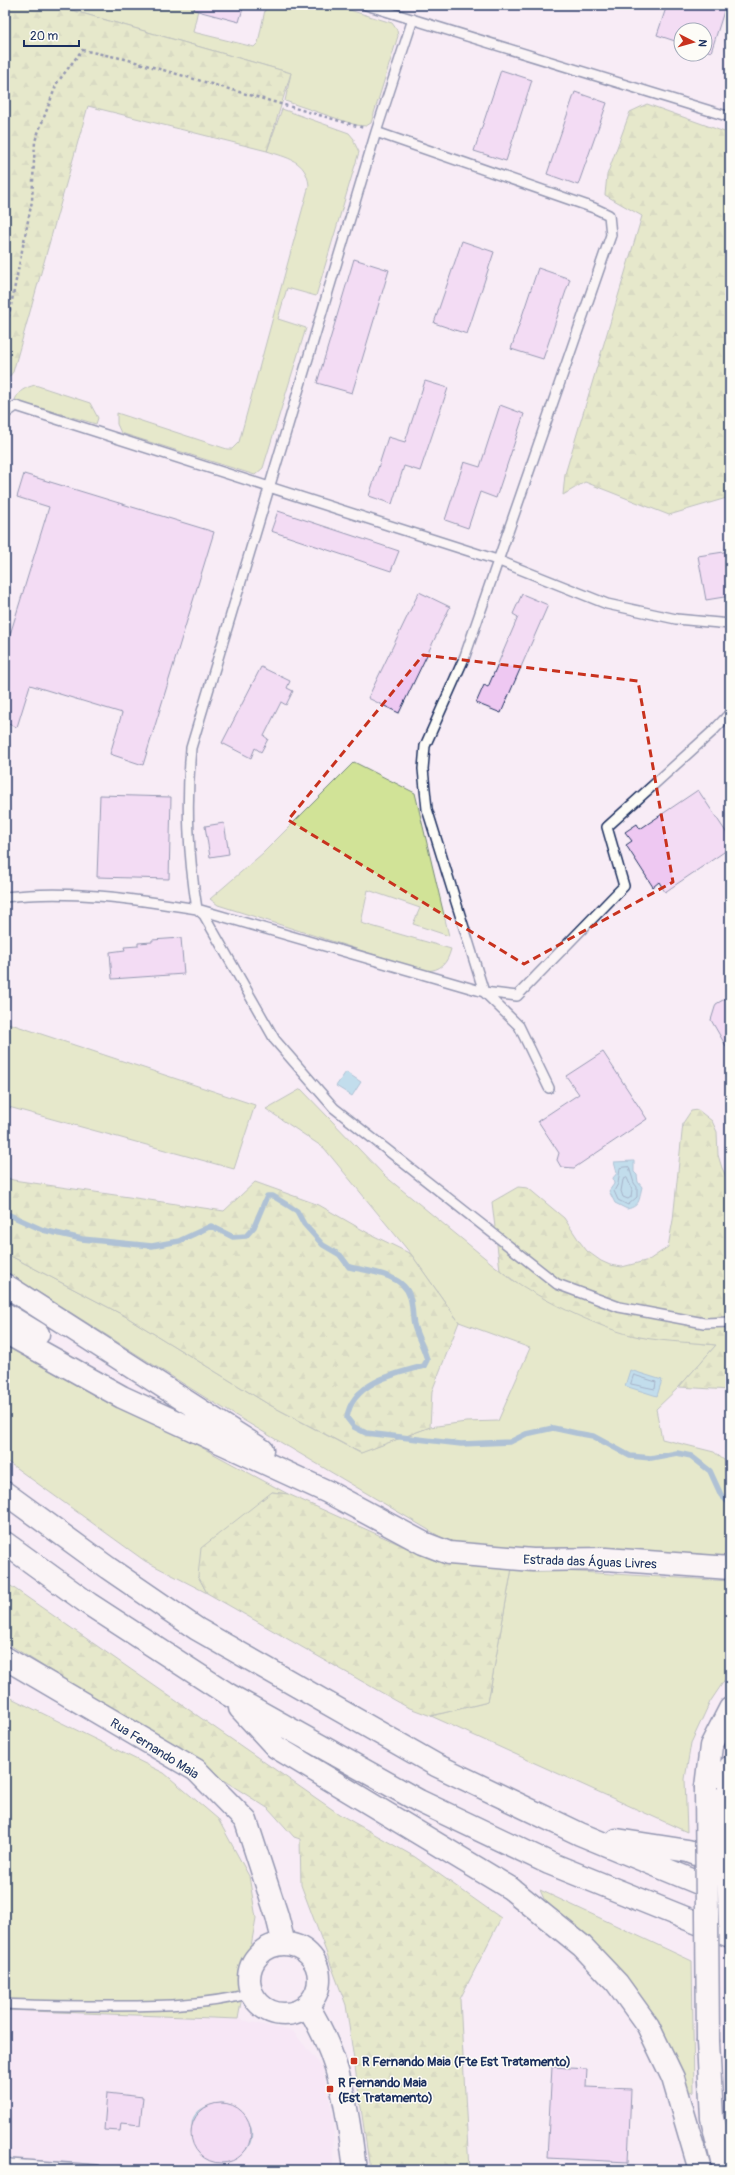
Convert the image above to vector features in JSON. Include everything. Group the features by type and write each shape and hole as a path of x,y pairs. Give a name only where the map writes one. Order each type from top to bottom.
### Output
{"main road":[{"path":"5,1285 328,1492"},
{"path":"5,1314 221,1443"},
{"path":"5,1332 122,1397 328,1492"},
{"name":"Estrada das Águas Livres","path":"328,1492 423,1543 449,1553 533,1560 606,1559 730,1568"},
{"path":"5,1493 108,1568 222,1643 436,1765 580,1834 730,1895"},
{"path":"5,1543 89,1604 229,1695 432,1808 549,1863 730,1936"},
{"name":"Rua Fernando Maia","path":"5,1658 196,1770 246,1821 277,1916 284,1944"},
{"path":"229,1695 276,1748 422,1837 510,1888 582,1946 617,1983 648,2026 673,2078 700,2170"},
{"path":"724,2170 712,2118 708,2042 706,1787 711,1746 730,1709"},
{"path":"730,1767 726,1794 730,1924"},
{"path":"580,1834 688,1851 730,1867"},
{"path":"284,1944 295,1946 306,1952 314,1961 318,1972 318,1984 314,1996 307,2005 292,2012 276,2013 266,2009 258,2002 252,1993 249,1982 250,1970 254,1960 262,1951 272,1946 284,1944"},
{"path":"307,2005 320,2026 336,2064 350,2131 355,2170"}],"lane":[{"path":"366,5 730,117"},
{"path":"413,19 376,132 192,748 187,787 187,832 197,909 204,915 275,1040 334,1108 557,1284 619,1307 704,1323 730,1322"},
{"path":"376,132 594,208 609,216 611,235 497,560 465,656 425,746 423,769 427,809 484,992 519,1026 549,1088"},
{"path":"5,414 16,406 497,560 607,604 676,619 730,624"},
{"path":"5,897 32,894 118,897 197,909 484,992 516,996 624,886 607,827 713,731 730,713"},
{"path":"5,2004 33,2006 153,2006 226,2000 252,1993"},
{"path":"5,2162 10,2164 97,2170"}],"path":[{"path":"5,335 32,201 35,141 57,83 82,50 125,59 376,132"}],"highlighted area":[{"path":"423,655 638,681 673,882 524,964 288,820"}],"shaded area":[{"path":"5,2010 238,2019 293,2031 322,2067 334,2119 333,2170 5,2170"}],"green space":[{"path":"5,5 65,5 64,8 291,73 267,151 88,106 13,372 5,382"},
{"path":"65,5 199,5 193,32 254,47 258,43 266,5 333,5 392,23 397,30 398,36 371,123 366,126 356,125 285,101 291,73 64,8"},
{"path":"647,104 730,134 730,497 669,515 585,482 563,495 565,474 642,216 605,195 607,175 630,112"},
{"path":"282,109 349,133 354,139 359,152 316,296 287,288 278,319 306,328 263,468 255,475 121,433 117,424 117,413 227,449 232,449 239,442 309,185 304,170 300,165 288,158 267,151"},
{"path":"35,385 90,403 98,418 96,424 34,406 17,404 15,400 20,392 25,388"},
{"path":"354,762 415,793 449,936 413,924 420,908 368,890 361,923 451,949 448,959 439,968 426,971 218,905 210,899 263,853"},
{"path":"5,1022 255,1105 234,1169 5,1106"},
{"path":"301,1089 385,1176 512,1280 639,1337 716,1345 679,1387 656,1409 662,1439 714,1452 730,1465 730,1564 459,1548 206,1398 5,1271 5,1253 125,1316 268,1404 360,1453 430,1427 466,1422 498,1421 530,1348 459,1322 411,1254 324,1148 266,1109"},
{"path":"698,1110 712,1121 717,1132 718,1155 722,1168 730,1184 730,1390 679,1387 716,1345 649,1339 606,1327 567,1310 528,1290 500,1270 492,1202 518,1187 528,1188 564,1218 587,1251 601,1261 610,1265 622,1267 649,1260 668,1247 673,1220 683,1123 691,1111"},
{"path":"5,1177 13,1180 224,1211 255,1182 319,1205 368,1233 411,1254 459,1322 432,1391 430,1427 361,1453 268,1404 125,1316 5,1253"},
{"path":"5,1346 15,1347 288,1494 272,1492 198,1576 207,1593 145,1561 5,1460"},
{"path":"272,1492 288,1494 434,1560 512,1568 488,1702 431,1716 407,1707 207,1593 198,1576 201,1548"},
{"path":"512,1568 730,1581 730,1672 710,1702 691,1743 685,1779 687,1832 431,1716 488,1702"},
{"path":"5,1582 339,1814 415,1857 501,1918 460,1999 469,2170 370,2170 346,2005 301,1885 300,1839 294,1837 269,1809 5,1642"},
{"path":"5,1695 164,1773 218,1819 249,1876 256,1918 238,2019 5,2010"},
{"path":"540,1890 692,1961 694,2091 686,2093 675,2055 635,1992 548,1908"}],"water":[{"path":"346,1072 361,1082 352,1096 336,1086"},
{"path":"634,1161 634,1172 637,1175 638,1182 642,1187 637,1204 632,1208 627,1209 615,1203 609,1191 614,1184 613,1178 617,1173 614,1162"},
{"path":"630,1370 662,1380 657,1396 625,1386"},
{"path":"223,2103 238,2110 244,2115 251,2128 252,2136 245,2151 231,2156 217,2154 205,2148 196,2138 192,2127 194,2116 204,2108","holes":["217,2115 229,2116 237,2125 237,2140 226,2150 215,2149 209,2145 205,2139 204,2135 207,2122"]}],"building":[{"path":"195,5 244,5 239,22 194,10"},
{"path":"667,5 726,5 713,46 713,22 673,22 673,40 657,35"},
{"path":"501,70 532,80 506,161 474,151"},
{"path":"575,92 607,103 578,185 547,174"},
{"path":"462,241 494,252 467,334 434,323"},
{"path":"354,259 389,270 352,393 317,383"},
{"path":"538,268 570,279 543,359 511,349"},
{"path":"425,381 448,388 420,471 404,466 392,504 369,496 388,437 405,442"},
{"path":"500,405 524,414 496,498 480,492 468,528 445,520 464,462 480,467"},
{"path":"24,474 214,532 143,765 110,754 122,713 30,685 17,727 5,723 5,651 49,507 17,497"},
{"path":"278,511 399,551 391,571 271,531"},
{"path":"730,551 730,596 706,600 698,556"},
{"path":"419,592 450,607 399,713 368,698"},
{"path":"522,594 548,605 501,713 476,703 484,685 488,687 518,617 513,614"},
{"path":"261,667 290,681 287,688 293,691 286,705 281,702 264,736 268,739 261,752 255,748 251,758 222,743"},
{"path":"698,790 730,838 730,848 665,892 659,882 653,887 626,845 632,841 625,832 637,824 640,829"},
{"path":"100,795 171,797 169,879 97,877"},
{"path":"224,823 229,854 210,857 205,826"},
{"path":"181,938 184,974 112,979 110,952 125,950 124,947 138,946 138,943 152,942 152,940"},
{"path":"730,996 730,1053 711,1020 716,1004"},
{"path":"603,1052 647,1119 574,1168 561,1167 557,1160 559,1153 538,1121 579,1094 566,1076"},
{"path":"552,2067 587,2069 586,2087 631,2089 628,2162 547,2158"},
{"path":"107,2093 143,2097 140,2125 121,2123 120,2131 104,2130"},
{"path":"221,2103 238,2108 246,2116 251,2133 246,2150 238,2158 221,2163 204,2158 196,2150 191,2133 196,2116 204,2108"}],"waterway":[{"path":"5,1213 43,1230 82,1239 152,1246 179,1241 211,1226 233,1237 246,1236 254,1227 267,1196 273,1196 297,1211 304,1224 323,1245 340,1255 349,1267 375,1272 393,1278 401,1283 410,1297 414,1325 427,1360 424,1366 388,1376 366,1388 357,1396 350,1406 347,1418 354,1427 366,1433 461,1444 510,1442 526,1434 553,1428 593,1436 630,1456 651,1458 677,1453 691,1456 710,1471 721,1495 730,1504"}],"place":[{"name":"R Fernando Maia (Fte Est Tratamento)","path":"354,2061"},
{"name":"R Fernando Maia (Est Tratamento)","path":"330,2089"}]}
